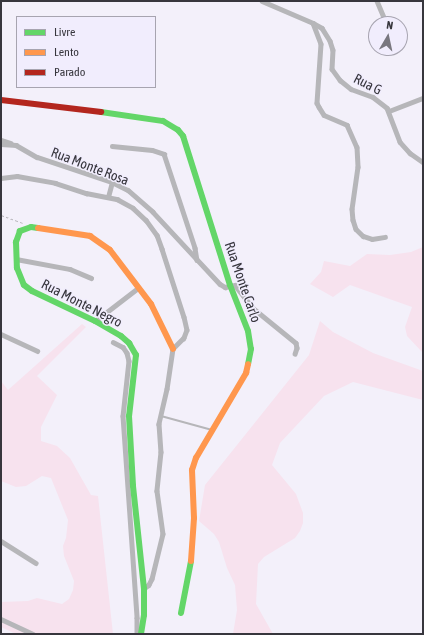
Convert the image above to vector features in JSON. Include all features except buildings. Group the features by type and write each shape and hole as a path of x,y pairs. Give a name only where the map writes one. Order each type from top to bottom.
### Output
{"street":[{"name":"Rua G","path":"262,1 322,28 330,41 333,50 332,69 340,80 351,89 383,104 389,111 400,142 410,153 423,162"},
{"path":"377,1 384,16"},
{"path":"313,23 321,44 317,103 324,115 347,125 357,147 358,167 352,209 356,229 363,236 372,238 386,237"},
{"path":"389,111 423,98"},
{"name":"Rua Monte Carlo","path":"1,100 163,121 178,130 183,136 188,149 230,285 248,332 250,356 246,373 196,458 192,470 194,518 193,553 181,613"},
{"path":"1,140 16,145"},
{"name":"Rua Monte Rosa","path":"1,144 16,145 48,162 112,182 128,190 147,206 222,286 225,287 230,285"},
{"path":"112,146 152,150 164,154 195,248 197,260"},
{"path":"1,178 17,176 55,183 95,195 116,199 133,208 149,223 157,236 186,325 184,338 173,349"},
{"path":"108,197 112,182"},
{"path":"31,227 58,230 96,239 110,250 155,310 173,349 167,389 158,429 161,452 157,491 163,534 152,579 149,585 144,589"},
{"name":"Rua Monte Negro","path":"31,227 20,231 16,242 18,274 24,285 32,291 96,321 121,336 129,343 136,355 129,422 133,486 144,589 144,615 141,634"},
{"path":"16,259 70,269 91,278"},
{"path":"230,285 234,285 254,308 296,343 297,348 295,354"},
{"path":"96,321 138,288"},
{"path":"1,334 37,351"},
{"path":"113,342 122,347 127,353 130,361 122,416 137,634"},
{"path":"1,541 36,563"},
{"path":"1,619 33,634"}],"lane":[{"path":"161,416 213,430"}],"path":[{"path":"1,215 31,227"}],"shaded area":[{"path":"423,247 423,353 407,336 405,327 412,307 350,285 333,297 310,284 321,272 324,261 350,266 367,254 390,255 411,252"},
{"path":"320,321 333,332 373,353 423,371 423,400 353,382 324,396 280,443 272,465 296,494 303,513 303,523 295,538 264,557 258,564 256,604 273,634 233,634 237,610 235,585 227,568 219,542 214,534 199,521 205,485 309,355"},
{"path":"82,324 86,327 37,376 57,395 41,427 41,441 57,446 70,458 91,495 98,496 113,634 16,634 1,627 1,602 28,601 37,598 62,604 69,599 73,590 74,581 64,556 63,546 66,538 68,520 51,478 42,476 26,486 16,487 1,481 1,381 8,390"}],"traffic: fast":[{"path":"101,112 163,121 178,130 183,136 230,285 248,331 251,349 248,364"},
{"path":"38,228 31,227 20,231 16,242 17,268 24,285 32,291 95,321 121,336 129,343 136,355 129,416 133,486 144,589 144,615 141,634"},
{"path":"181,613 191,561"}],"traffic: slow":[{"path":"38,228 90,236 110,250 151,304 173,349"},
{"path":"191,561 194,518 192,470 196,458 246,373 248,364"}],"traffic: jam":[{"path":"1,100 101,112"}]}
